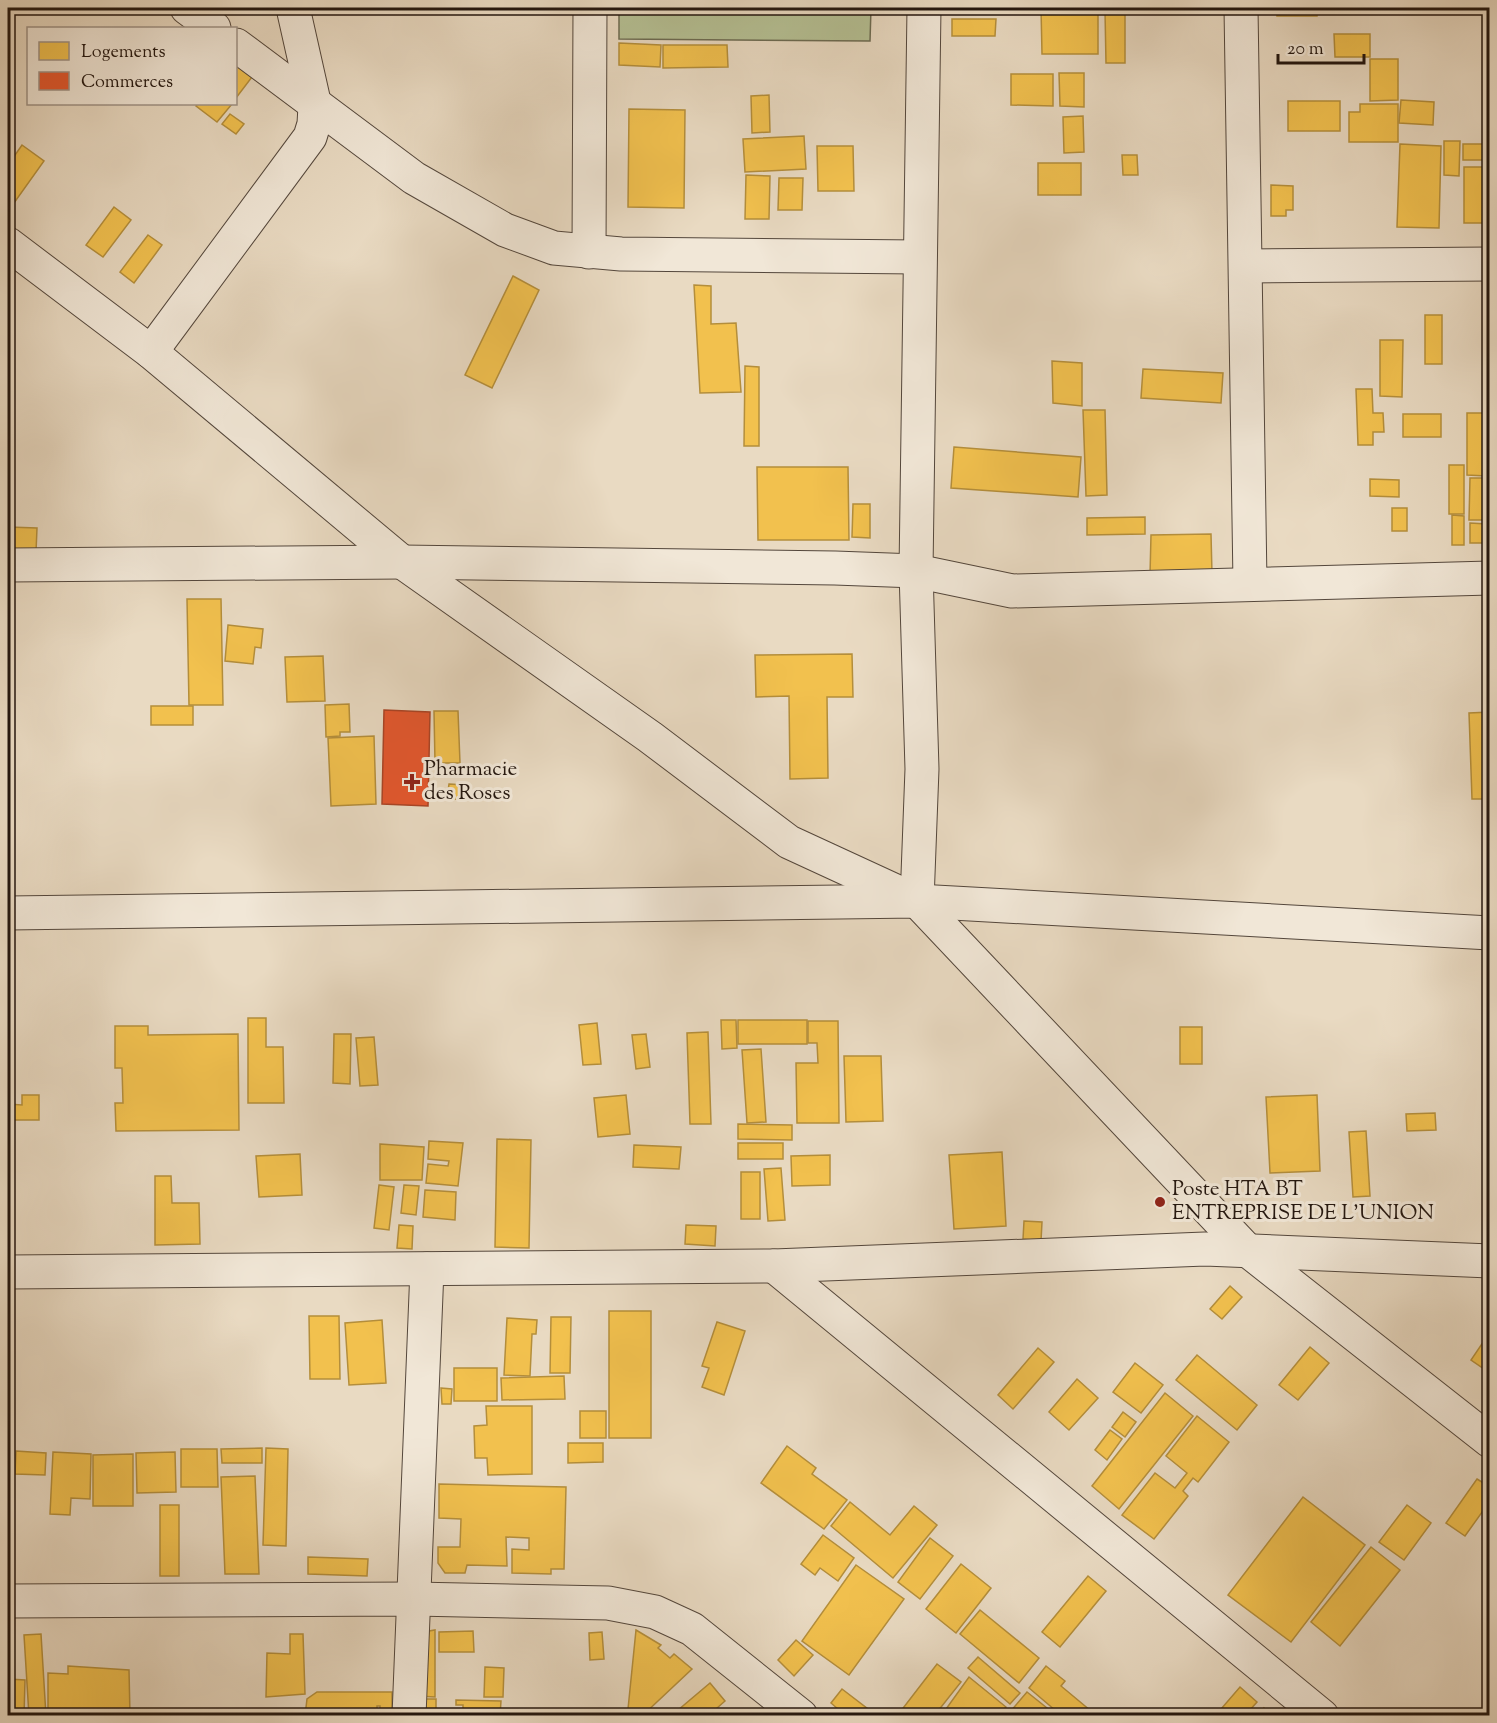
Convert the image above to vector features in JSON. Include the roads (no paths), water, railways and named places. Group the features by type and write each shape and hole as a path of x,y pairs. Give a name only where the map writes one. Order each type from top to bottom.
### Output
{"street":[{"path":"187,8 213,27"},
{"path":"151,352 310,137 315,124 315,106 293,8"},
{"path":"589,252 590,8"},
{"path":"917,901 922,769 916,571 924,8"},
{"path":"1241,8 1250,584"},
{"path":"237,46 414,178 505,230 554,248 589,252 919,257"},
{"path":"8,244 151,352 402,562 650,737 789,842 917,901 1247,1250 1490,1441"},
{"path":"1246,266 1490,264"},
{"path":"8,565 402,562 916,571 1012,591 1490,578"},
{"path":"8,913 917,901 1490,933"},
{"path":"8,1272 774,1266 1205,1249 1490,1261"},
{"path":"774,1266 1322,1716"},
{"path":"409,1716 427,1269"},
{"path":"8,1601 414,1599 608,1603 655,1612 692,1629 801,1716"}],"place":[{"name":"Pharmacie des Roses","path":"412,782"},
{"name":"Poste HTA BT ENTREPRISE DE L'UNION","path":"1160,1202"}]}
